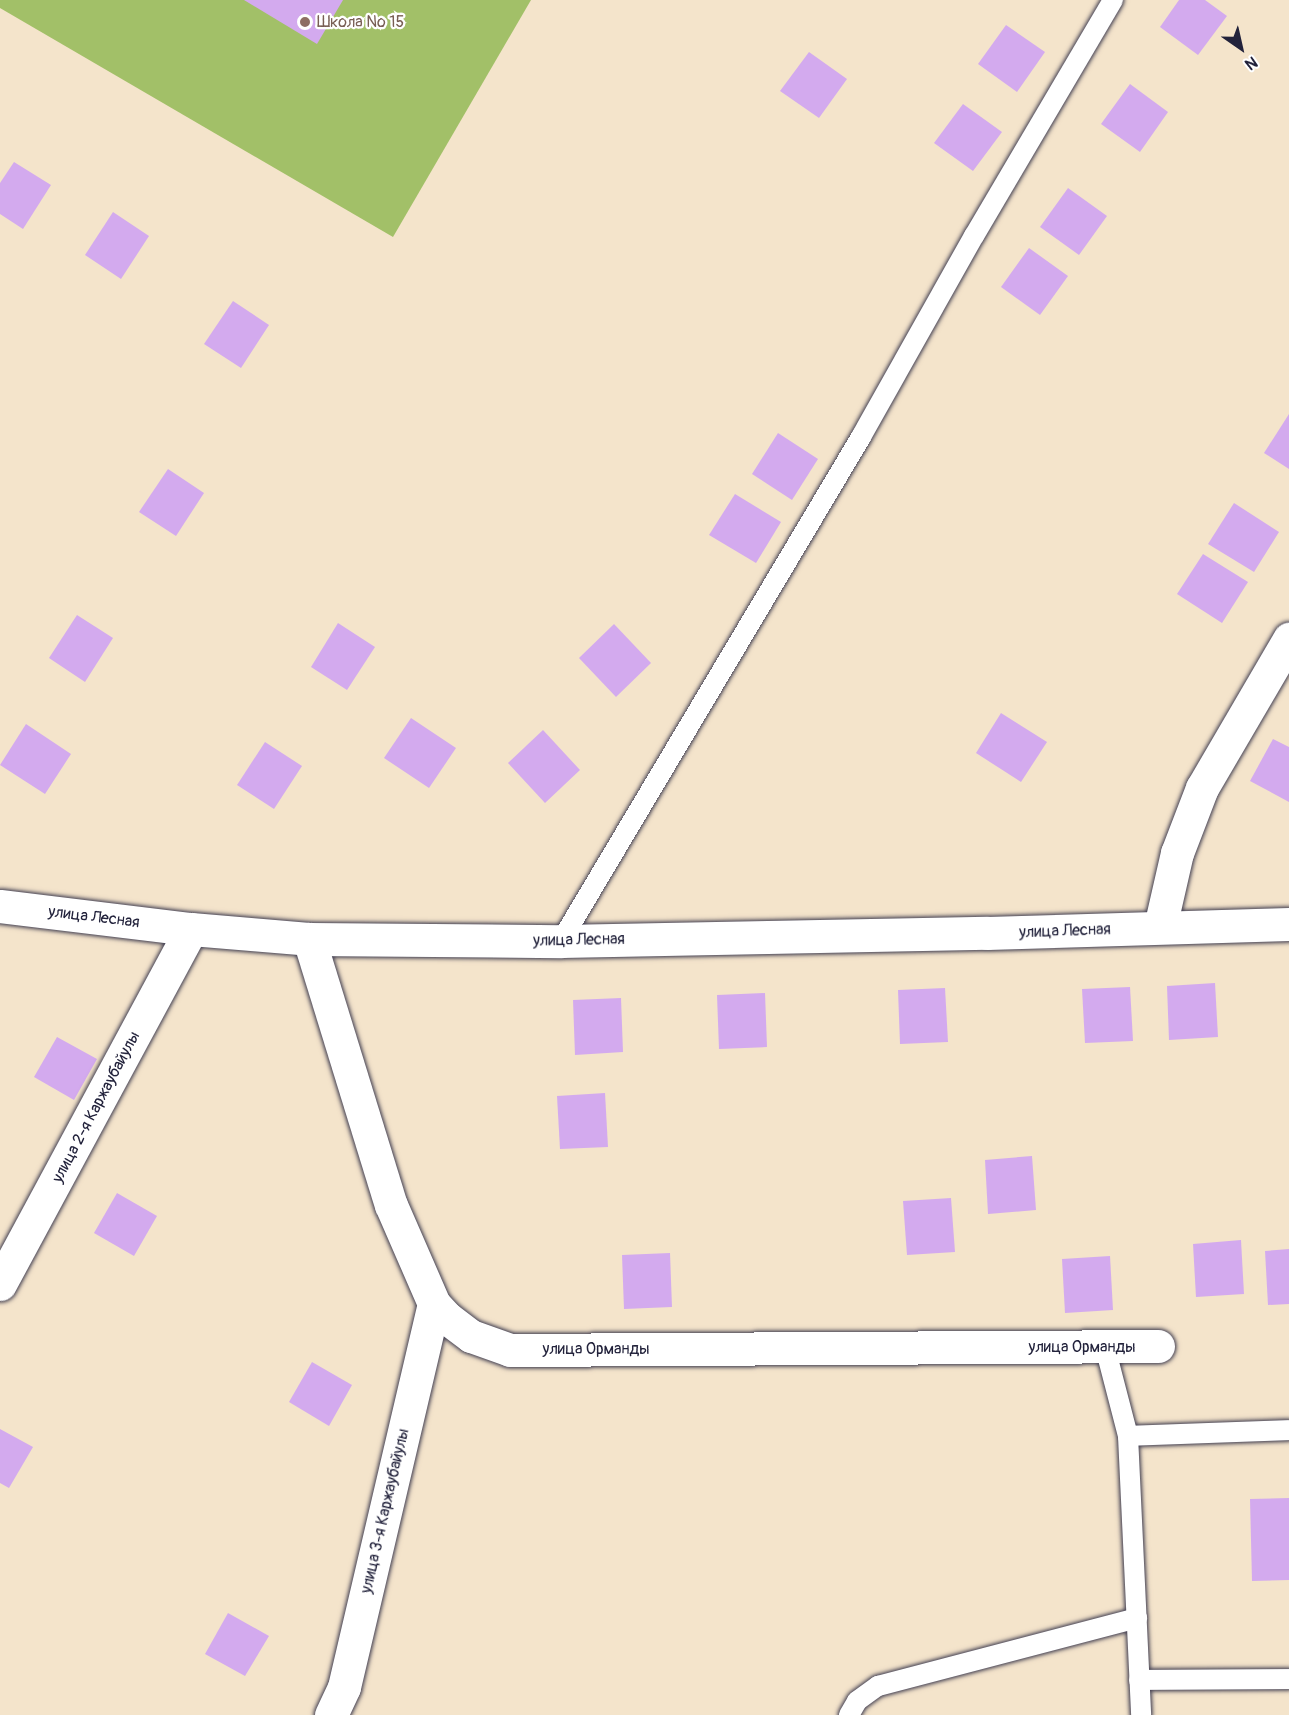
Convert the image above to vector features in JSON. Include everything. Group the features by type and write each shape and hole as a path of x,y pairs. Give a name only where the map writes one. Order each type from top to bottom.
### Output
{"street":[{"path":"1160,927 1177,853 1202,788 1289,639"},
{"name":"улица Лесная","path":"0,906 192,929 309,939 561,940 1289,924"},
{"name":"улица 2-я Каржаубайулы","path":"0,1284 192,929"},
{"name":"улица Орманды","path":"309,939 391,1205 434,1304 447,1318 471,1336 510,1350 1158,1346"},
{"name":"улица 3-я Каржаубайулы","path":"331,1715 344,1687 434,1304"}],"lane":[{"path":"561,940 861,437 974,236 1113,0"},
{"path":"1105,1347 1128,1436 1141,1715"},
{"path":"1128,1436 1289,1430"},
{"path":"849,1715 857,1701 878,1686 1137,1618"},
{"path":"1139,1680 1289,1679"}],"green space":[{"path":"0,0 531,0 393,237 0,8"}],"building":[{"name":"Школа № 15","path":"244,0 343,0 317,44"},
{"path":"1179,0 1205,0 1227,16 1198,55 1160,27"},
{"path":"1006,25 1045,52 1017,92 978,64"},
{"path":"809,52 847,79 819,118 780,91"},
{"path":"1130,84 1168,112 1140,152 1101,124"},
{"path":"963,104 1002,132 973,171 934,143"},
{"path":"14,162 51,185 23,229 0,214 0,183"},
{"path":"1068,188 1107,216 1079,255 1040,227"},
{"path":"113,212 149,236 121,279 85,255"},
{"path":"1029,248 1068,276 1040,315 1001,287"},
{"path":"233,301 269,325 241,368 204,344"},
{"path":"1289,414 1289,469 1264,453"},
{"path":"778,433 818,459 792,500 752,474"},
{"path":"168,469 204,493 176,536 139,512"},
{"path":"735,494 781,522 756,563 709,535"},
{"path":"1234,503 1279,532 1254,572 1208,544"},
{"path":"1203,554 1248,582 1222,623 1177,594"},
{"path":"77,615 113,638 85,682 49,658"},
{"path":"338,623 375,647 347,690 311,667"},
{"path":"614,624 651,663 616,697 579,658"},
{"path":"1001,713 1047,742 1021,782 976,753"},
{"path":"411,718 456,748 429,788 384,758"},
{"path":"26,724 71,754 45,794 0,765"},
{"path":"543,730 580,770 545,803 508,763"},
{"path":"1273,739 1289,747 1289,802 1250,781"},
{"path":"265,742 302,766 274,809 237,785"},
{"path":"1215,983 1218,1037 1169,1040 1167,986"},
{"path":"1130,987 1133,1041 1085,1043 1082,989"},
{"path":"945,988 948,1042 900,1044 898,990"},
{"path":"765,993 767,1047 719,1049 717,995"},
{"path":"621,998 623,1052 575,1055 573,1000"},
{"path":"57,1037 97,1059 74,1100 34,1077"},
{"path":"605,1093 608,1147 560,1149 557,1096"},
{"path":"1032,1156 1036,1210 988,1214 985,1160"},
{"path":"117,1193 157,1216 134,1256 94,1233"},
{"path":"951,1198 955,1252 907,1255 903,1201"},
{"path":"1241,1240 1244,1294 1196,1297 1193,1244"},
{"path":"1289,1249 1289,1304 1268,1305 1265,1251"},
{"path":"670,1253 672,1307 624,1309 622,1255"},
{"path":"1110,1256 1113,1310 1065,1313 1062,1259"},
{"path":"312,1362 352,1385 329,1426 289,1402"},
{"path":"0,1429 33,1447 9,1488 0,1483"},
{"path":"1289,1498 1289,1580 1252,1581 1250,1499"},
{"path":"228,1613 269,1636 245,1676 205,1654"}],"place":[{"name":"Школа № 15","path":"305,22"}]}
